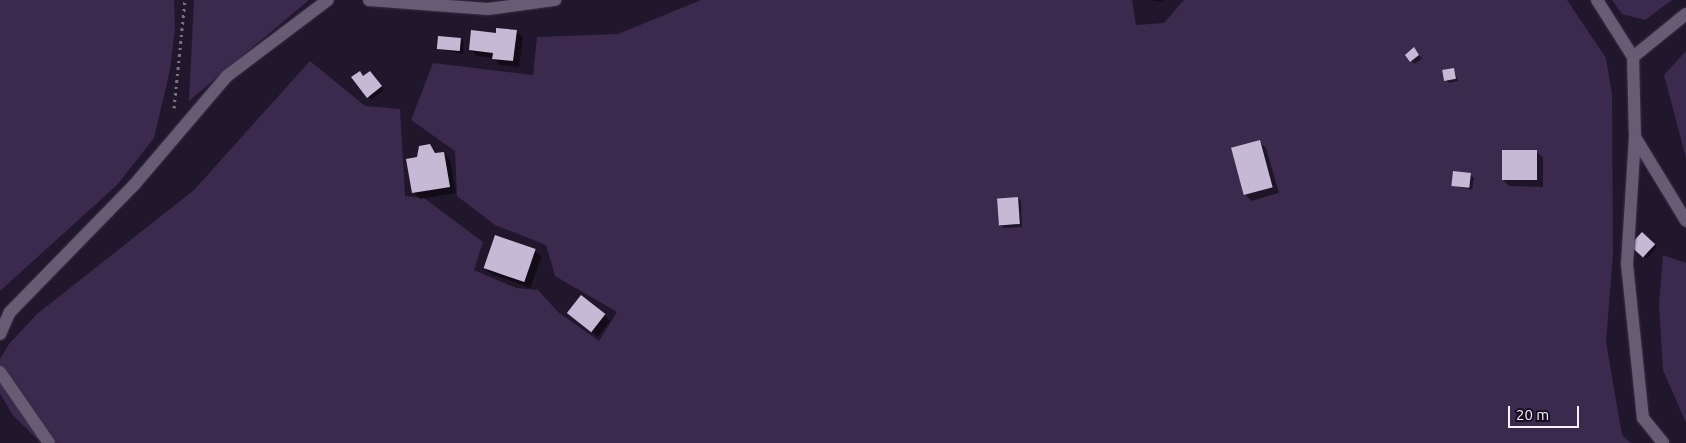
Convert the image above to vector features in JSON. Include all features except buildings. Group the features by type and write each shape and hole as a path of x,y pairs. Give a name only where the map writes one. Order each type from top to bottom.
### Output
{"street":[{"path":"0,334 10,312 134,185 227,76 328,0"},
{"path":"369,0 488,9 555,0"},
{"path":"1598,0 1633,57 1635,137 1627,264 1643,418 1663,443"},
{"path":"1633,57 1686,14"},
{"path":"1635,137 1686,221"},
{"path":"0,372 49,443"}],"path":[{"path":"170,144 185,0"}],"shaded area":[{"path":"0,0 174,0 175,28 170,70 154,138 117,185 0,291"},
{"path":"194,0 309,0 189,101"},
{"path":"701,0 1132,0 1136,25 1164,23 1184,0 1567,0 1606,58 1612,94 1613,254 1606,342 1622,435 1631,443 41,443 12,414 0,393 0,359 9,344 37,314 194,190 310,61 365,106 400,109 405,196 424,198 483,242 474,270 516,288 538,290 558,312 599,341 617,312 555,276 546,245 495,225 457,196 455,151 411,120 433,63 533,75 537,37 618,34","holes":["1260,140 1273,187 1244,195 1231,148","1502,150 1537,150 1537,180 1502,180","1018,197 1020,224 999,226 997,198"]},
{"path":"1612,0 1672,0 1645,20 1622,14"},
{"path":"1686,51 1686,158 1664,75"},
{"path":"1663,255 1686,263 1686,423 1663,370 1659,305"}]}
